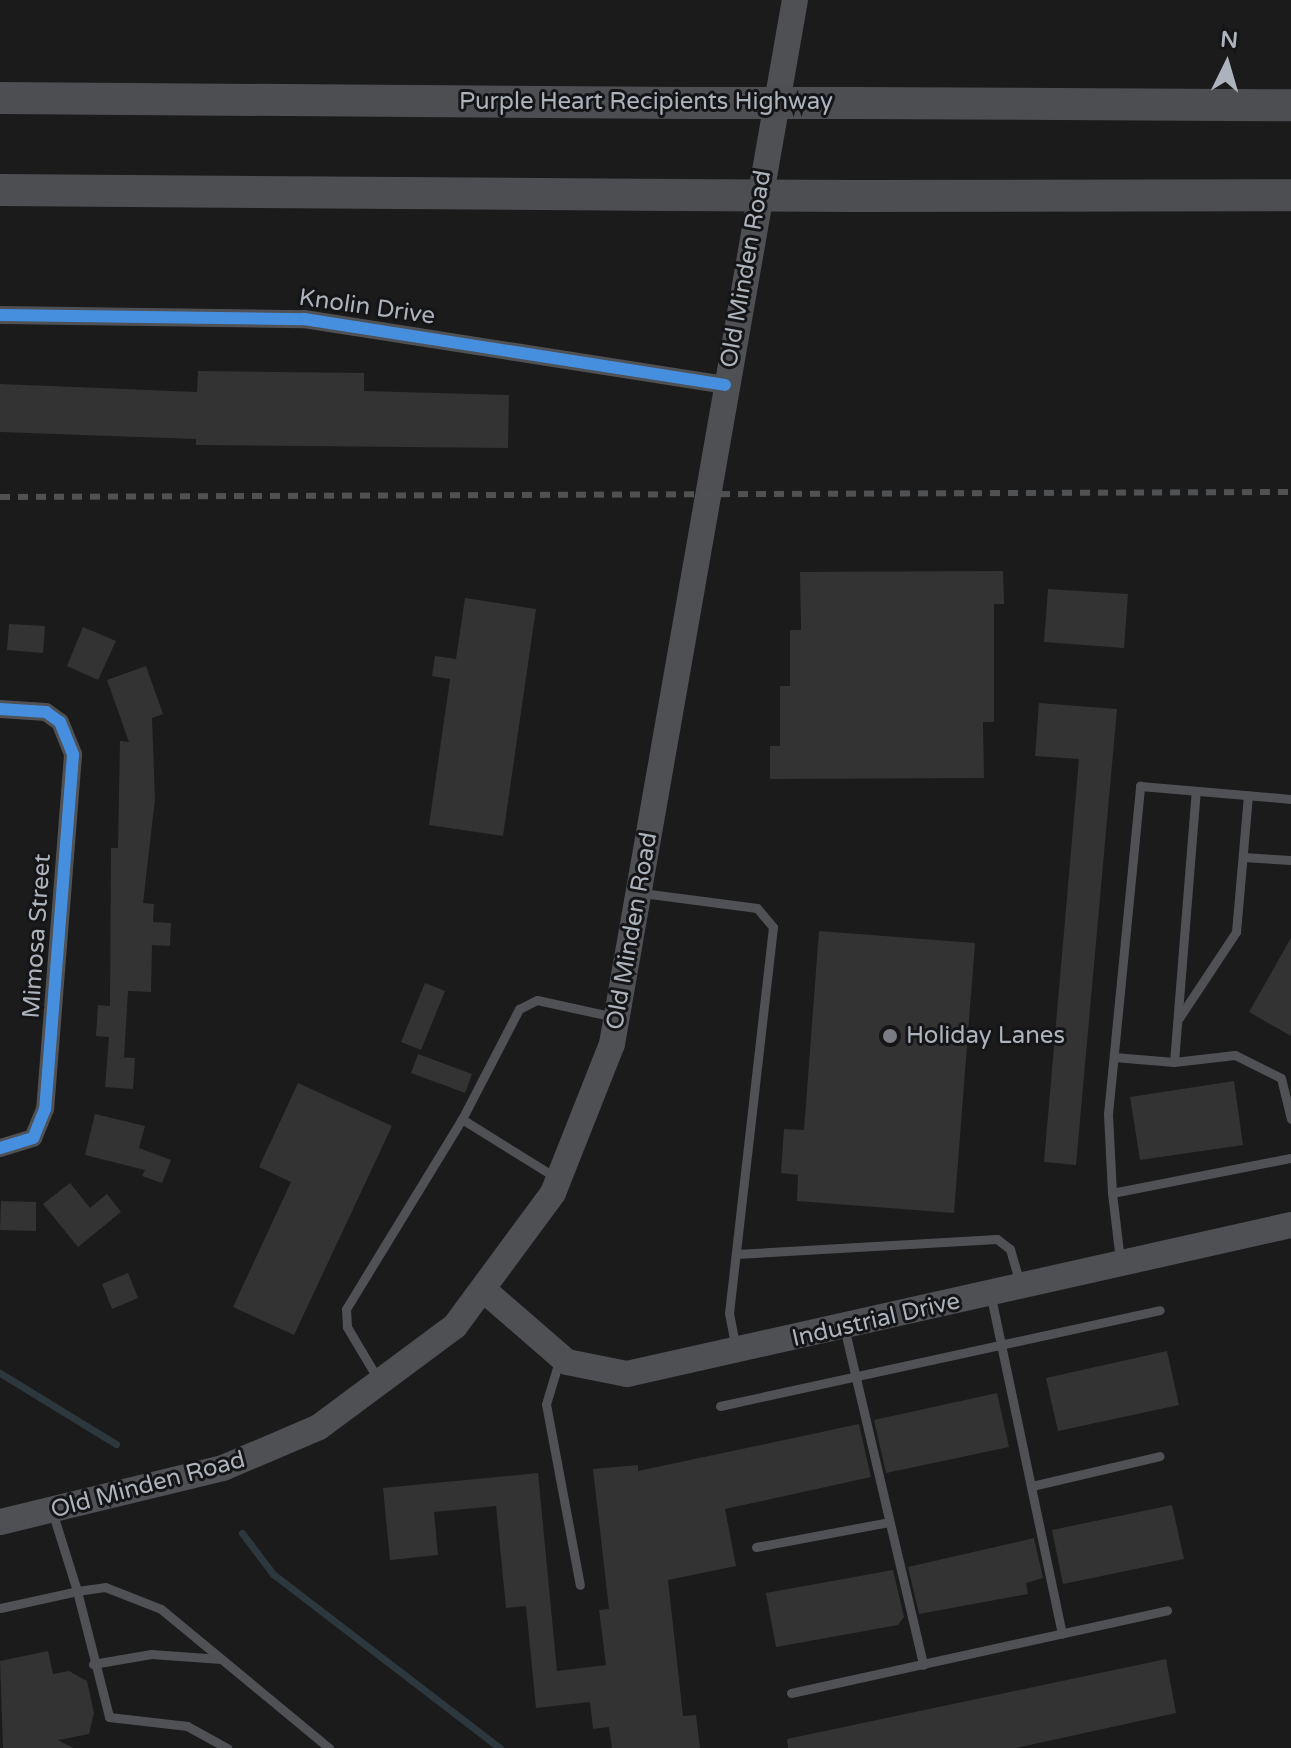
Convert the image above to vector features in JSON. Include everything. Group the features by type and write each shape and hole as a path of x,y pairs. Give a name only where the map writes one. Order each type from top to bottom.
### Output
{"highway":[{"name":"Purple Heart Recipients Highway","path":"0,98 1291,105"},
{"path":"0,190 855,196 1291,195"}],"main road":[{"name":"Old Minden Road","path":"0,1522 243,1461 319,1427 382,1386 485,1291 560,1179 592,1107 617,1018 725,385 795,0"},
{"name":"Industrial Drive","path":"485,1291 560,1358 627,1374 1291,1225"}],"street":[{"name":"Knolin Drive","path":"0,315 304,319 725,385"},
{"name":"Mimosa Street","path":"0,709 46,712 60,722 73,755 45,1109 33,1138 20,1147 0,1148"}],"lane":[{"path":"1120,1264 1112,1193 1114,1057 1140,786 1291,799"},
{"path":"1174,1062 1196,791"},
{"path":"1177,1020 1236,932 1248,796"},
{"path":"1243,857 1291,860"},
{"path":"639,893 757,908 773,927 729,1313 736,1351"},
{"path":"382,1386 347,1327 346,1309 462,1119 519,1009 537,1000 617,1018"},
{"path":"1114,1057 1174,1062 1235,1055 1281,1078 1291,1119"},
{"path":"462,1119 560,1179"},
{"path":"1112,1193 1291,1158"},
{"path":"736,1254 997,1239 1010,1249 1021,1286"},
{"path":"990,1293 1062,1634"},
{"path":"720,1406 856,1379 1002,1343 1160,1310"},
{"path":"844,1327 923,1665"},
{"path":"560,1358 546,1404 580,1585"},
{"path":"1032,1486 1160,1456"},
{"path":"52,1511 77,1591 93,1664 115,1723 187,1726 227,1748"},
{"path":"756,1547 889,1522"},
{"path":"0,1608 105,1587 161,1609 329,1748"},
{"path":"791,1693 1167,1610"},
{"path":"93,1664 151,1654 221,1659"}],"building":[{"path":"198,371 364,373 364,391 509,395 508,448 196,445 196,439 0,432 0,384 197,392"},
{"path":"1003,571 1004,604 994,604 994,722 983,722 984,778 770,779 770,746 780,746 780,686 790,686 790,630 801,630 800,572"},
{"path":"1048,589 1128,594 1124,648 1044,642"},
{"path":"465,598 536,609 503,836 429,825 450,679 432,676 435,656 456,659"},
{"path":"9,624 45,626 43,653 7,650"},
{"path":"83,627 116,641 98,680 67,666"},
{"path":"146,666 163,714 152,718 155,799 143,903 154,904 153,922 171,923 170,946 152,945 151,992 128,991 124,1057 118,1057 135,1058 133,1089 105,1087 109,1037 96,1036 98,1005 110,1006 111,848 118,848 120,741 129,742 107,680"},
{"path":"1039,703 1117,709 1076,1165 1044,1162 1079,759 1035,756"},
{"name":"Holiday Lanes","path":"819,931 975,943 954,1213 797,1201 798,1175 781,1173 784,1129 804,1130"},
{"path":"1291,938 1291,1036 1249,1012"},
{"path":"425,983 445,991 421,1050 401,1042"},
{"path":"418,1054 472,1074 465,1093 411,1073"},
{"path":"1234,1081 1243,1145 1140,1160 1130,1097"},
{"path":"298,1083 392,1126 294,1335 233,1307 291,1182 259,1167"},
{"path":"95,1114 145,1126 139,1148 171,1160 162,1183 142,1176 145,1170 85,1155"},
{"path":"70,1183 90,1208 107,1194 121,1212 78,1247 43,1204"},
{"path":"1,1201 36,1202 36,1231 0,1230"},
{"path":"128,1273 138,1298 112,1309 102,1284"},
{"path":"1167,1351 1179,1405 1058,1431 1046,1378"},
{"path":"997,1393 1009,1447 886,1473 874,1420"},
{"path":"859,1424 871,1477 725,1509 736,1566 668,1580 683,1716 696,1715 700,1748 612,1748 609,1727 593,1729 590,1702 536,1708 526,1606 506,1608 496,1506 434,1512 438,1555 390,1560 383,1488 538,1473 557,1671 606,1665 599,1610 609,1609 593,1469 638,1465 638,1471"},
{"path":"1172,1505 1184,1559 1063,1584 1052,1530"},
{"path":"1034,1538 1043,1578 1026,1583 1028,1594 919,1614 908,1567"},
{"path":"893,1570 904,1617 898,1625 776,1647 766,1593"},
{"path":"48,1651 53,1674 69,1671 87,1681 94,1713 89,1734 58,1740 73,1748 3,1748 0,1661"},
{"path":"1166,1659 1176,1713 1016,1748 788,1748 787,1739"}],"waterway":[{"path":"0,1373 116,1444"},
{"path":"242,1533 273,1574 500,1748"}],"railway":[{"path":"0,497 1291,492"}],"cycle path":[{"path":"0,315 304,319 725,385"},
{"path":"0,709 46,712 60,722 73,755 45,1109 33,1138 0,1148"}],"place":[{"name":"Holiday Lanes","path":"890,1036"}]}
